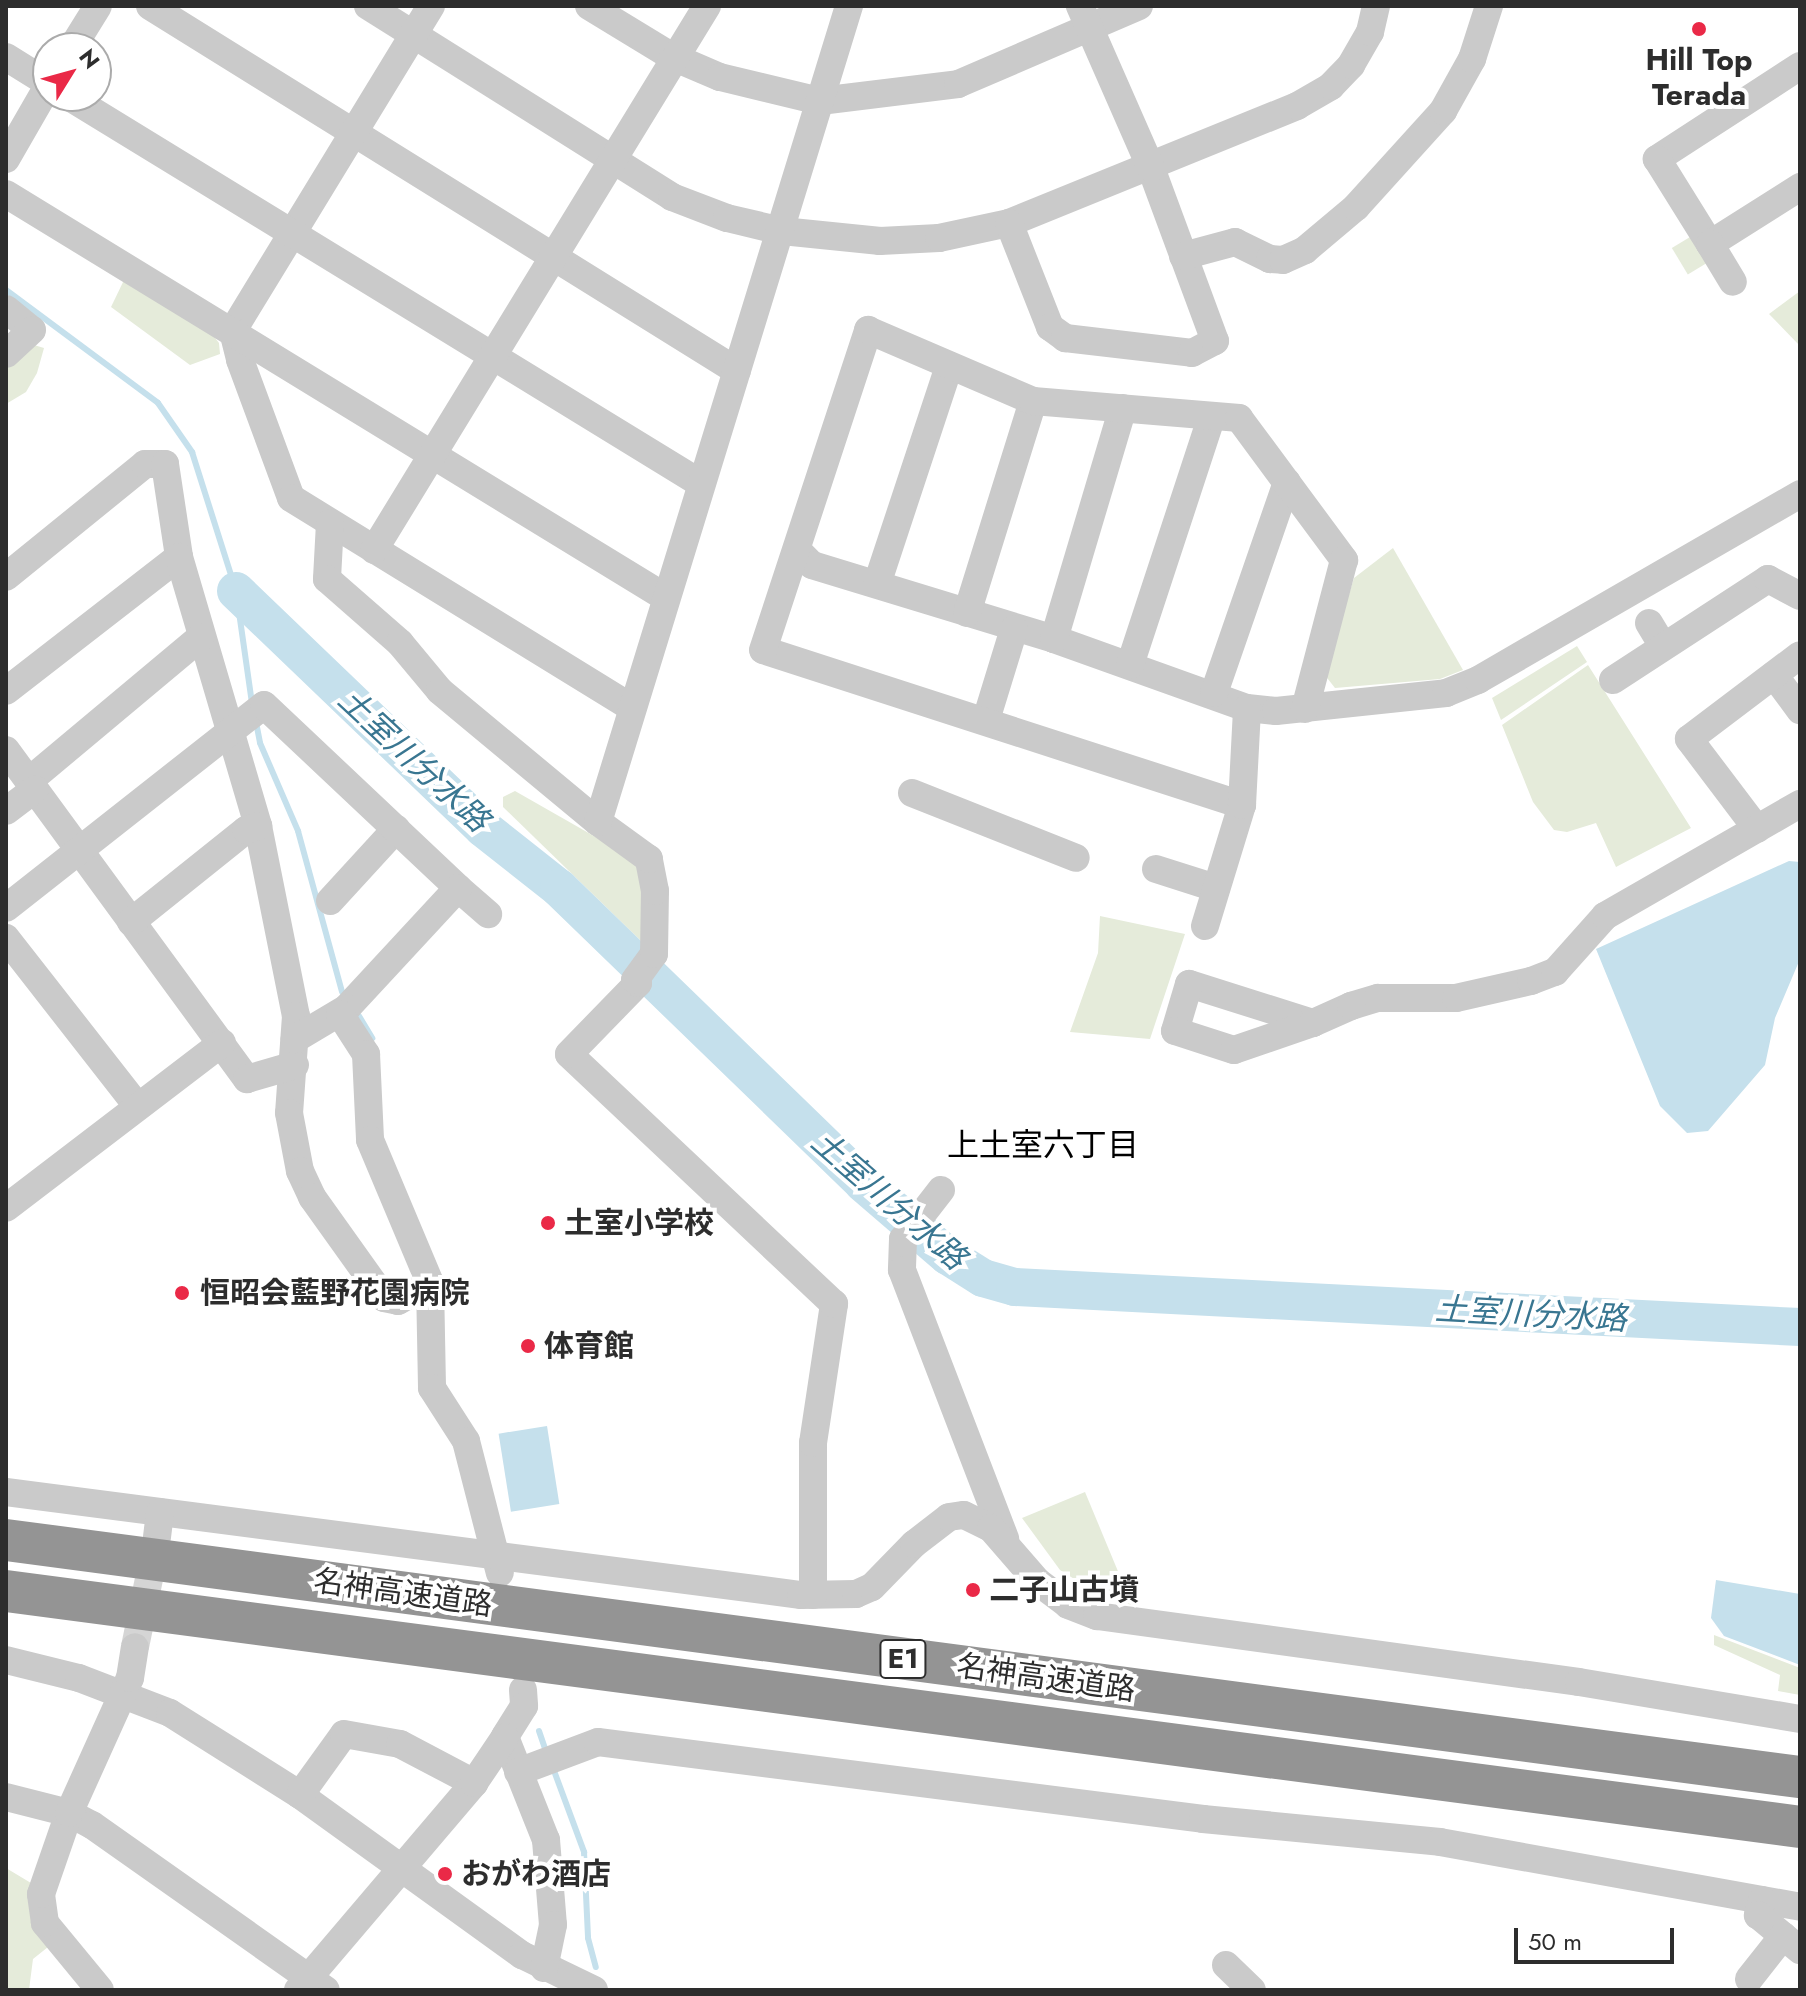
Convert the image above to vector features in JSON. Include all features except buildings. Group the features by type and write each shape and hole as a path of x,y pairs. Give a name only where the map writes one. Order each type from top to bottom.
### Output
{"highway":[{"name":"名神高速道路","path":"6,1540 1800,1777"},
{"name":"名神高速道路","path":"6,1591 1800,1827"}],"street":[{"path":"82,32 98,6"},
{"path":"150,6 550,258 737,371"},
{"path":"368,6 611,162 672,197 727,218 782,231 880,241 939,238 1009,223 1151,168 1331,86 1370,32 1376,6"},
{"path":"233,331 431,6"},
{"path":"589,6 673,57 720,77 820,101 958,84 1084,17 1139,6"},
{"path":"374,550 707,6"},
{"path":"598,822 849,6"},
{"path":"1183,256 1235,242 1270,259 1283,260 1305,250 1356,207 1443,111 1472,59 1489,6"},
{"path":"1009,223 1050,327 1065,338 1092,345 1192,353 1215,341 1151,168 1084,17"},
{"path":"6,57 32,74"},
{"path":"1733,282 1657,159 1800,66"},
{"path":"6,159 33,112"},
{"path":"94,112 700,483"},
{"path":"1710,244 1800,187"},
{"path":"6,194 665,597"},
{"path":"6,309 32,330 6,354"},
{"path":"1242,805 763,650 868,330 1033,401 1211,419 1239,418 1344,560 1305,709"},
{"path":"233,331 291,498 631,707"},
{"path":"877,584 949,366"},
{"path":"967,613 1033,401"},
{"path":"1054,639 1123,408"},
{"path":"1130,665 1211,419"},
{"path":"6,577 145,464 165,464 179,557 200,638 258,826 296,1016 289,1113 300,1171 312,1197 384,1298 398,1301 430,1283"},
{"path":"1214,693 1287,482"},
{"path":"797,550 812,565 1054,639 1214,693 1247,708 1305,709 1446,693 1478,680 1800,494"},
{"path":"330,523 327,579 400,643 440,691 598,822 649,859 656,944 638,983 569,1054 834,1304 813,1443 813,1595"},
{"path":"6,691 179,557"},
{"path":"1613,680 1655,634 1768,579 1800,596"},
{"path":"986,720 1014,629"},
{"path":"6,811 32,784 200,638"},
{"path":"1757,829 1689,739 1800,655"},
{"path":"1774,675 1800,710"},
{"path":"6,908 264,705 488,914"},
{"path":"1205,926 1242,805 1247,708"},
{"path":"6,750 247,1079 295,1052 340,1014 458,888"},
{"path":"912,793 1076,858"},
{"path":"1313,1023 1378,998 1482,995 1555,972 1605,916 1800,804"},
{"path":"131,922 246,830 258,826"},
{"path":"330,901 396,829"},
{"path":"1156,869 1216,888"},
{"path":"6,938 138,1107"},
{"path":"340,1014 366,1054 370,1140 430,1283 432,1388 466,1441 499,1566"},
{"path":"6,1208 222,1043"},
{"path":"941,1190 903,1239 902,1270 1008,1547"},
{"path":"6,1492 159,1525 499,1566 813,1595 856,1594 872,1587 949,1517 980,1518 1038,1582 1068,1605 1097,1616 1579,1682 1800,1719"},
{"path":"100,1990 45,1923 41,1894 69,1813 121,1691 130,1678 135,1647"},
{"path":"6,1660 121,1691 170,1713 300,1795 400,1870 544,1968 594,1990"},
{"path":"6,1797 69,1813 310,1986 400,1870 474,1783 524,1706 523,1690"},
{"path":"300,1795 344,1734 400,1744 474,1783"},
{"path":"505,1737 522,1771 546,1840 553,1925 544,1968"},
{"path":"522,1771 585,1743 616,1743 1203,1819 1440,1842 1800,1907"},
{"path":"1749,1979 1792,1943 1758,1915 1762,1900"},
{"path":"1226,1965 1252,1990"}],"green space":[{"path":"1695,234 1711,261 1688,274 1672,248"},
{"path":"125,278 206,326 219,343 220,354 190,365 111,307"},
{"path":"1800,291 1800,346 1769,314"},
{"path":"34,345 44,348 37,373 26,392 6,404 6,362"},
{"path":"1393,548 1463,670 1440,679 1335,688 1324,674 1354,578"},
{"path":"1577,646 1587,662 1501,720 1492,698"},
{"path":"1588,665 1691,828 1616,867 1596,823 1567,832 1554,830 1533,802 1502,725"},
{"path":"515,791 636,860 642,879 641,941 503,807 503,797"},
{"path":"1100,916 1185,934 1150,1039 1070,1032 1098,953"},
{"path":"1085,1492 1132,1605 1101,1596 1060,1570 1022,1518"},
{"path":"1714,1635 1800,1668 1800,1695 1778,1691 1780,1675 1714,1645"},
{"path":"6,1868 31,1883 48,1947 33,1959 29,1990 6,1990"}],"water":[{"path":"1789,861 1800,862 1800,959 1775,1018 1765,1065 1708,1131 1687,1133 1660,1106 1596,949"},
{"path":"547,1426 559,1504 511,1512 499,1434"},
{"path":"1716,1580 1800,1594 1800,1665 1724,1636 1711,1618"}],"waterway":[{"path":"6,290 158,403 192,452 236,591 252,703"},
{"name":"土室川分水路","path":"236,591 483,828 559,888 863,1183 948,1256 983,1278 1015,1287 1800,1327"},
{"path":"256,722 260,743 298,831 342,992"},
{"path":"359,1016 372,1038"},
{"path":"539,1731 547,1754"},
{"path":"553,1768 584,1852 588,1938 596,1967"}],"tunnel":[{"path":"135,1647 156,1545"}],"place":[{"name":"Hill Top Terada","path":"1699,29"},
{"name":"土室小学校","path":"548,1223"},
{"name":"恒昭会藍野花園病院","path":"182,1293"},
{"name":"体育館","path":"528,1346"},
{"name":"二子山古墳","path":"973,1590"},
{"name":"おがわ酒店","path":"445,1874"}],"district":[{"name":"上土室六丁目","path":"1043,1145"}]}
